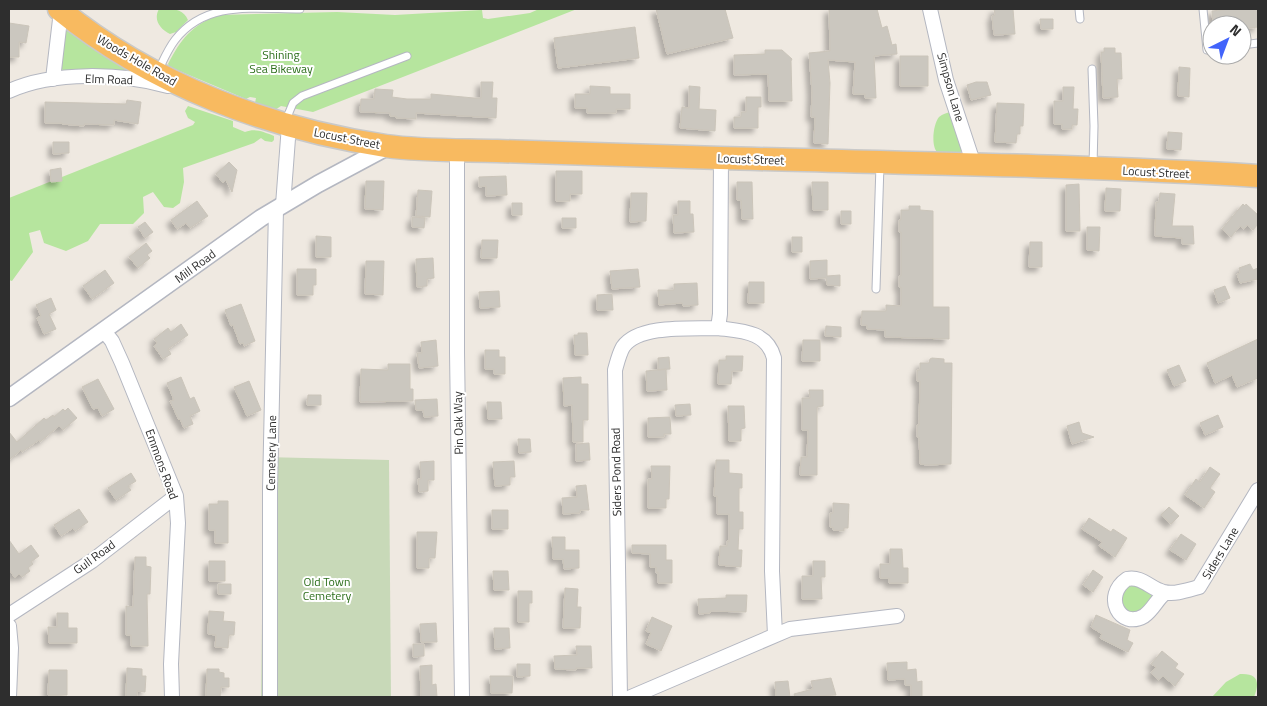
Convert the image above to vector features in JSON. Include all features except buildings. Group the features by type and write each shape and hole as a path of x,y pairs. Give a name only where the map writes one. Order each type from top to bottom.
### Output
{"highway":[{"name":"Woods Hole Road","path":"60,10 93,34 157,74 208,97 248,112"},
{"name":"Locust Street","path":"248,112 322,134 389,146 457,150 974,164 1258,176"}],"street":[{"name":"Simpson Lane","path":"930,9 946,80 974,164"},
{"path":"53,80 60,10"},
{"name":"Elm Road","path":"9,91 28,84 53,80 124,78 161,84 208,97"},
{"name":"Cemetery Lane","path":"270,697 270,490 279,207 287,124"},
{"name":"Mill Road","path":"9,398 279,207 389,146"},
{"name":"Pin Oak Way","path":"457,150 457,352 462,697"},
{"path":"718,328 720,314 721,158"},
{"name":"Siders Pond Road","path":"620,697 615,370 624,347 638,336 652,331 718,328 756,334 768,344 774,358 772,571 775,635"},
{"name":"Emmons Road","path":"104,330 112,341 122,363 176,496 178,523 171,664 172,697"},
{"name":"Siders Lane","path":"1165,593 1188,590 1198,587 1202,583 1217,554 1258,490"},
{"name":"Gull Road","path":"9,615 92,560 176,496"},
{"path":"631,697 790,629 897,616"},
{"path":"9,626 11,648 9,697"}],"lane":[{"path":"157,74 174,41 189,25 204,16 232,9 300,9"},
{"path":"1079,9 1080,19"},
{"path":"287,124 291,106 302,96 407,56"},
{"path":"1092,69 1093,169"},
{"path":"876,289 880,162"}],"green space":[{"path":"159,9 180,11 188,20 176,32 170,34 158,24 157,13"},
{"name":"Shining Sea Bikeway","path":"539,9 577,9 313,112 281,106 275,110 255,103 256,98 250,97 246,99 170,67 168,64 182,40 188,34 218,15 337,12 395,15 482,10 483,18 488,19 530,13"},
{"path":"68,27 129,70 128,72 63,71 61,67 64,30"},
{"path":"188,106 233,121 233,127 245,132 256,130 274,136 274,140 272,142 265,141 261,138 254,143 183,168 184,182 180,203 173,208 164,207 153,192 143,197 144,213 133,224 100,224 88,241 66,251 44,243 40,230 29,233 33,252 12,281 9,280 9,198 193,125 195,122 188,118 185,111"},
{"path":"951,112 962,150 960,153 937,152 933,140 935,125 939,117"},
{"name":"Old Town Cemetery","path":"264,457 389,460 391,697 261,697"},
{"path":"1134,583 1152,594 1151,602 1137,614 1122,609 1121,594 1129,585"},
{"path":"1240,674 1251,675 1256,680 1257,687 1254,697 1212,697 1226,682"}]}
